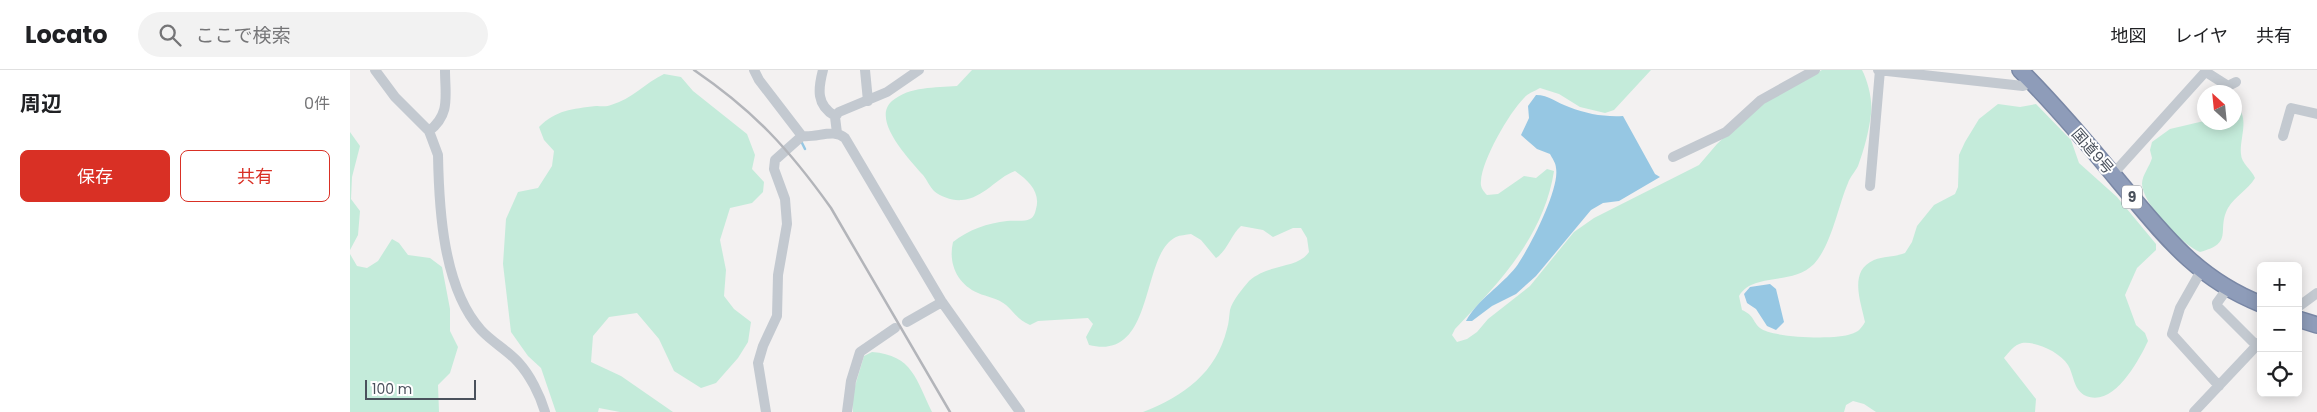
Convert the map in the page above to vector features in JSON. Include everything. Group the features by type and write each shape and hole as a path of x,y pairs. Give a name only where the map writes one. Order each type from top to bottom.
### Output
{"highway":[{"name":"国道9号","path":"2020,70 2178,250 2201,271 2227,289 2257,302"},
{"path":"2302,320 2317,325"}],"street":[{"path":"375,70 395,97 428,131 438,155 445,249 454,286 472,320 518,361 524,369 545,412"},
{"path":"428,131 440,122 445,112 445,70"},
{"path":"754,70 759,80 802,136 812,137 837,133 845,138 942,302 1020,412"},
{"path":"823,70 820,84 820,99 824,108 835,116 837,133"},
{"path":"865,70 868,101"},
{"path":"835,116 843,109 868,101 919,70"},
{"path":"1673,157 1726,132 1753,106 1815,70"},
{"path":"1870,186 1879,70 2022,86 2032,82"},
{"path":"2113,174 2206,71 2228,86 2236,82"},
{"path":"2283,136 2291,108 2317,114"},
{"path":"766,412 758,363 763,346 777,316 778,275 786,224 785,199 774,169 775,160 802,136"},
{"path":"2201,271 2180,308 2172,336 2219,386"},
{"path":"2227,289 2217,303 2218,307 2257,341"},
{"path":"2302,304 2317,294"},
{"path":"907,322 942,302"},
{"path":"847,412 851,381 860,352 895,328"},
{"path":"2198,411 2257,345"}],"green space":[{"path":"972,70 1651,70 1614,110 1605,113 1580,107 1559,94 1540,88 1526,96 1511,114 1497,137 1486,161 1481,181 1482,189 1487,195 1498,194 1524,176 1536,178 1547,169 1554,171 1549,195 1530,237 1517,257 1488,294 1455,329 1452,335 1457,342 1467,339 1477,332 1488,319 1530,286 1574,232 1594,218 1699,165 1717,144 1750,113 1782,91 1822,70 1862,70 1866,80 1871,98 1871,114 1858,166 1844,192 1826,246 1814,264 1805,271 1795,275 1754,284 1745,289 1739,296 1742,310 1751,316 1760,328 1767,331 1805,337 1833,337 1853,333 1859,330 1865,322 1858,288 1861,272 1866,265 1874,260 1905,253 1912,242 1917,226 1934,205 1955,194 1958,187 1959,155 1979,119 1998,104 2020,107 2036,104 2071,140 2079,163 2117,197 2156,244 2156,250 2137,268 2125,295 2136,325 2145,333 2148,341 2124,381 2105,396 2095,398 2080,392 2068,365 2054,352 2034,344 2022,343 2017,345 2004,358 2036,399 2035,412 1876,412 1864,404 1853,401 1846,405 1844,412 1143,412 1172,398 1196,381 1215,358 1222,345 1228,327 1231,306 1241,291 1257,275 1298,261 1304,257 1309,252 1307,238 1301,228 1293,228 1273,237 1263,230 1241,226 1216,258 1201,240 1191,234 1176,237 1165,247 1157,263 1136,323 1126,338 1110,346 1089,345 1086,337 1093,324 1088,318 1038,321 1030,325 1026,323 1003,303 978,293 965,284 953,265 952,250 953,242 978,228 1000,222 1028,220 1031,218 1035,213 1037,203 1037,197 1032,187 1015,171 977,196 959,200 944,197 934,191 903,151 889,129 886,119 887,109 892,101 899,96 915,90 957,86"},
{"path":"664,74 681,77 693,91 747,134 755,155 752,169 764,182 763,192 752,203 730,208 720,240 726,270 724,296 734,309 751,322 748,342 738,358 716,383 701,388 674,371 659,339 637,313 609,317 593,336 591,362 621,376 673,412 620,412 599,408 598,412 556,412 541,368 528,356 511,332 503,264 506,219 518,192 538,188 552,166 554,151 544,140 539,127 545,121 565,111 608,106 619,102"},
{"path":"2242,115 2243,128 2241,157 2255,178 2228,208 2223,223 2221,240 2211,248 2200,252 2183,241 2164,223 2149,202 2142,184 2152,158 2150,150 2152,142 2170,129 2197,123 2197,130 2242,130"},
{"path":"350,132 360,146 352,177 351,199 360,211 358,235 350,250"},
{"path":"392,239 399,243 408,255 430,258 442,267 450,309 450,331 458,347 450,373 438,385 439,412 350,412 350,254 357,266 367,268 378,261"},
{"path":"872,352 886,354 905,364 917,380 932,412 853,412 852,396 864,356"}],"water":[{"path":"1536,95 1545,96 1569,107 1589,113 1623,116 1655,174 1660,177 1619,201 1603,203 1591,210 1536,276 1516,294 1492,306 1472,321 1466,321 1483,299 1516,267 1549,204 1556,178 1555,162 1550,154 1537,149 1521,135 1529,118 1528,106"},
{"path":"1770,284 1776,289 1784,322 1776,330 1767,326 1756,309 1747,303 1744,294 1750,287"}],"waterway":[{"path":"801,141 805,149"}],"railway":[{"path":"694,70 753,116 785,149 816,187 831,208 950,412"}]}
